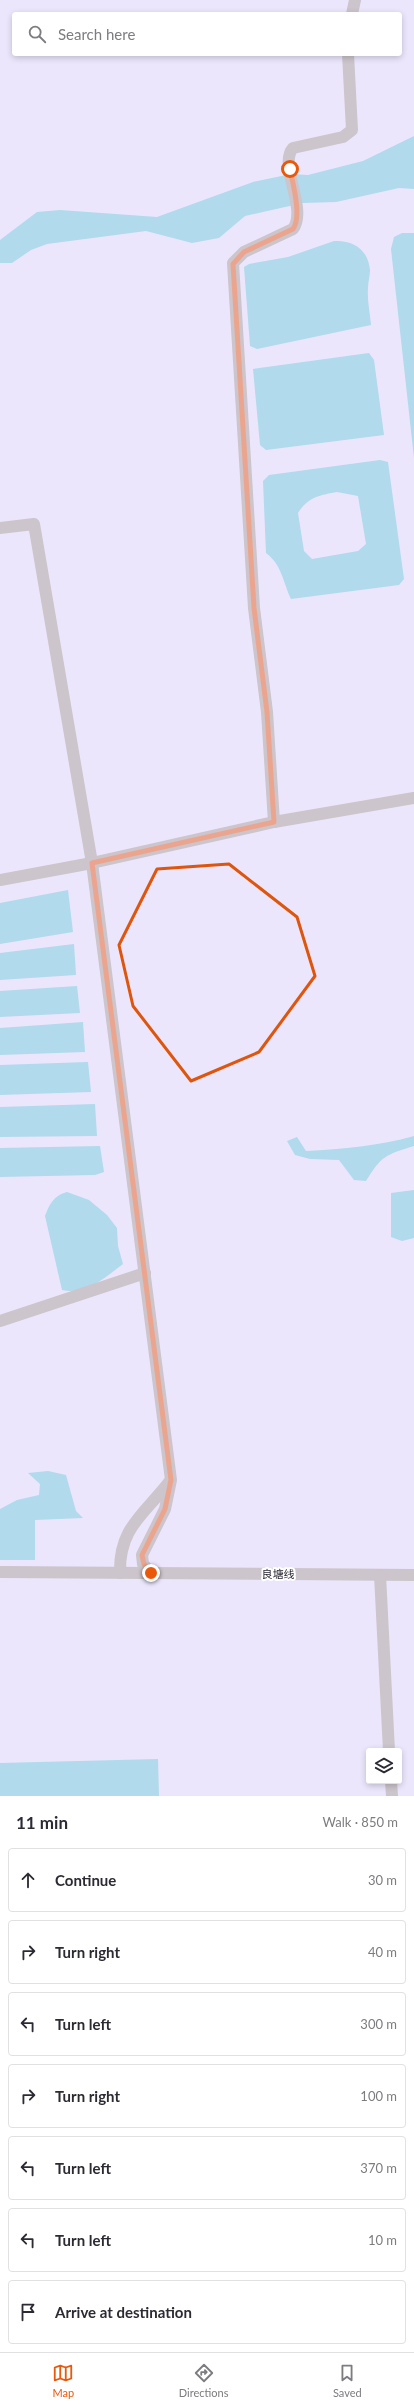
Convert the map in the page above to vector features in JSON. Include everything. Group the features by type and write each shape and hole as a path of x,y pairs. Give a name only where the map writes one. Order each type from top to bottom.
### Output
{"street":[{"path":"352,12 354,0"},
{"path":"274,822 267,712 254,608 233,264 244,252 293,229 296,225 297,213 289,158 293,148 343,137 352,130 348,56"},
{"path":"0,528 34,524 92,863 171,1480 165,1509 142,1555 144,1564 151,1573"},
{"path":"0,880 92,863 274,822 414,798"},
{"path":"0,1321 145,1273"},
{"path":"120,1573 119,1554 124,1538 135,1521 171,1480"},
{"name":"良塘线","path":"0,1572 414,1575"},
{"path":"380,1575 390,1748"},
{"path":"391,1784 392,1796"}],"highlighted area":[{"path":"229,864 297,917 315,976 259,1052 191,1081 133,1006 119,945 157,869"}],"water":[{"path":"414,136 414,189 399,188 336,202 303,203 245,216 219,238 192,243 146,231 47,244 31,250 12,263 0,263 0,240 37,212 60,210 157,217 253,182 291,174 308,175 363,161"},
{"path":"402,233 414,233 414,458 391,249 394,237"},
{"path":"334,241 353,244 363,251 366,256 370,270 368,302 371,325 257,349 250,346 244,267 249,264 288,257"},
{"path":"369,353 374,360 384,435 266,450 260,445 253,369"},
{"path":"380,460 388,462 404,579 399,585 291,599 279,568 266,553 263,481 269,475","holes":["337,492 358,496 366,544 358,551 312,559 304,551 298,513 306,503 320,496"]},
{"path":"68,890 73,932 0,944 0,903"},
{"path":"74,944 76,975 0,980 0,953"},
{"path":"77,986 80,1013 0,1017 0,991"},
{"path":"83,1022 85,1052 0,1055 0,1028"},
{"path":"88,1062 91,1092 0,1095 0,1065"},
{"path":"95,1104 97,1136 0,1137 0,1107"},
{"path":"414,1136 414,1146 386,1157 376,1166 366,1181 354,1180 339,1160 310,1159 295,1155 287,1141 297,1137 306,1151 361,1146"},
{"path":"100,1146 104,1172 95,1175 0,1177 0,1148"},
{"path":"414,1190 414,1238 402,1241 391,1237 391,1193"},
{"path":"67,1192 89,1200 107,1215 117,1228 118,1246 123,1264 95,1284 87,1288 71,1291 62,1290 45,1216 48,1208 55,1198 62,1193"},
{"path":"48,1471 66,1475 76,1511 83,1518 35,1520 35,1560 0,1560 0,1509 17,1500 39,1495 40,1484 28,1473"},
{"path":"158,1759 159,1796 0,1796 0,1763"}],"route":[{"path":"151,1573 144,1564 142,1555 165,1509 171,1480 92,863 274,822 267,712 254,608 233,264 244,252 293,229 296,225 297,213 290,169"}]}
